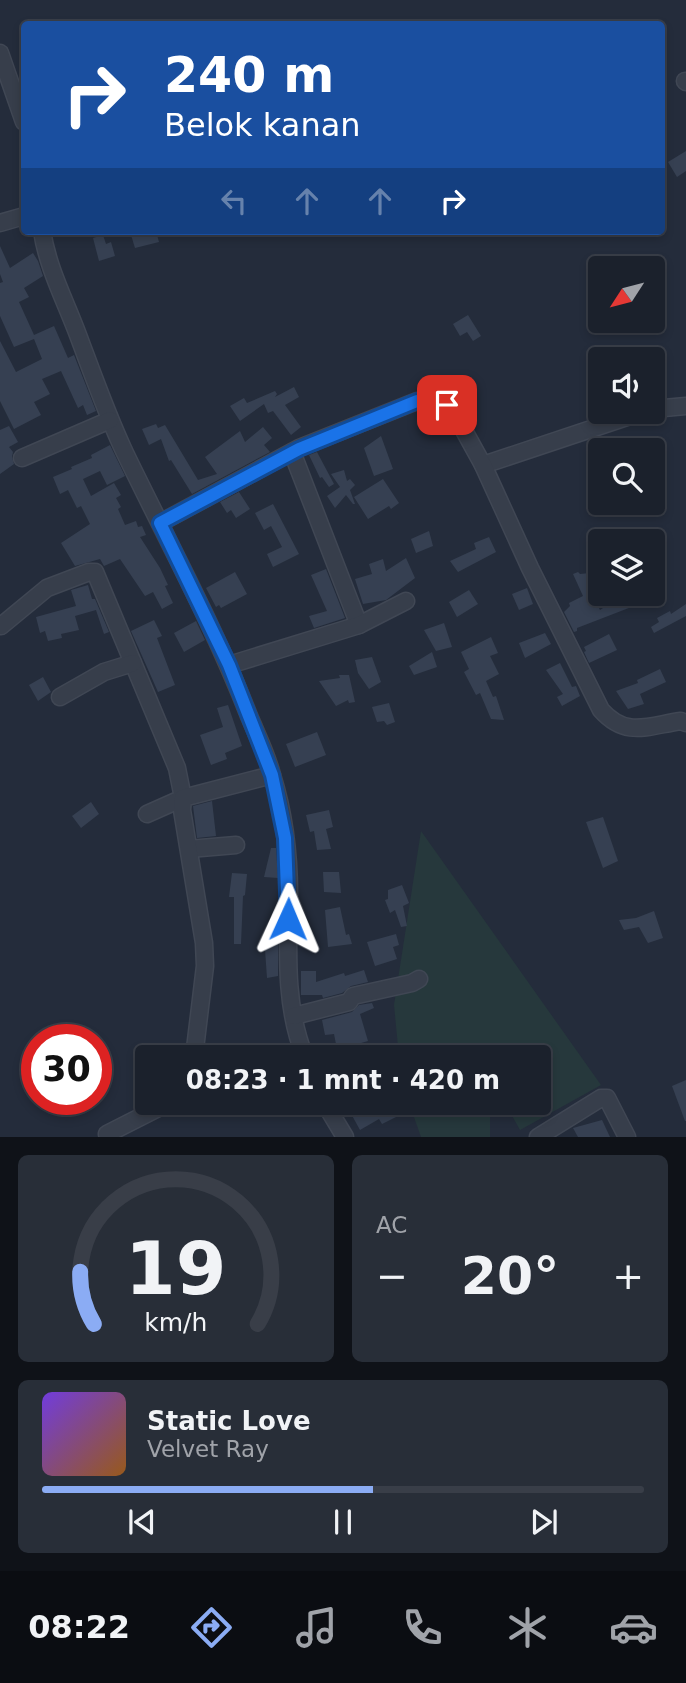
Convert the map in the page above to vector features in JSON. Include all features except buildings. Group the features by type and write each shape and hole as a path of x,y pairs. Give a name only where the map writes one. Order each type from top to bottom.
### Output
{"street":[{"path":"0,53 21,113"},
{"path":"0,223 21,217"},
{"path":"43,235 55,282 77,331 110,420 229,665 272,775 285,838 289,893 287,946 290,995 302,1045"},
{"path":"160,523 292,452 400,407 417,401 435,401 447,405 483,465 530,568 601,710 612,722 630,728 681,721 686,723"},
{"path":"665,408 686,406"},
{"path":"22,458 110,420"},
{"path":"483,465 606,424"},
{"path":"292,452 359,625"},
{"path":"1,626 47,588 93,571 177,768 204,943 205,966 195,1045"},
{"path":"229,665 359,625 406,601"},
{"path":"61,697 97,676 134,663"},
{"path":"147,814 183,799 272,775"},
{"path":"189,849 236,845"},
{"path":"294,1016 349,1002 353,996 412,984 419,979"},
{"path":"538,1137 560,1131 601,1098 607,1098 627,1137"},
{"path":"107,1133 144,1115"},
{"path":"332,1115 345,1137"}],"shaded area":[{"path":"421,831 601,1085 551,1113 551,1045 398,1045 394,1005"},
{"path":"413,1115 490,1115 490,1137 421,1137"},
{"path":"512,1115 547,1115 520,1130"}],"route":[{"path":"288,919 285,838 272,775 229,665 160,523 299,449 400,407 417,401 435,401 447,405"}]}
